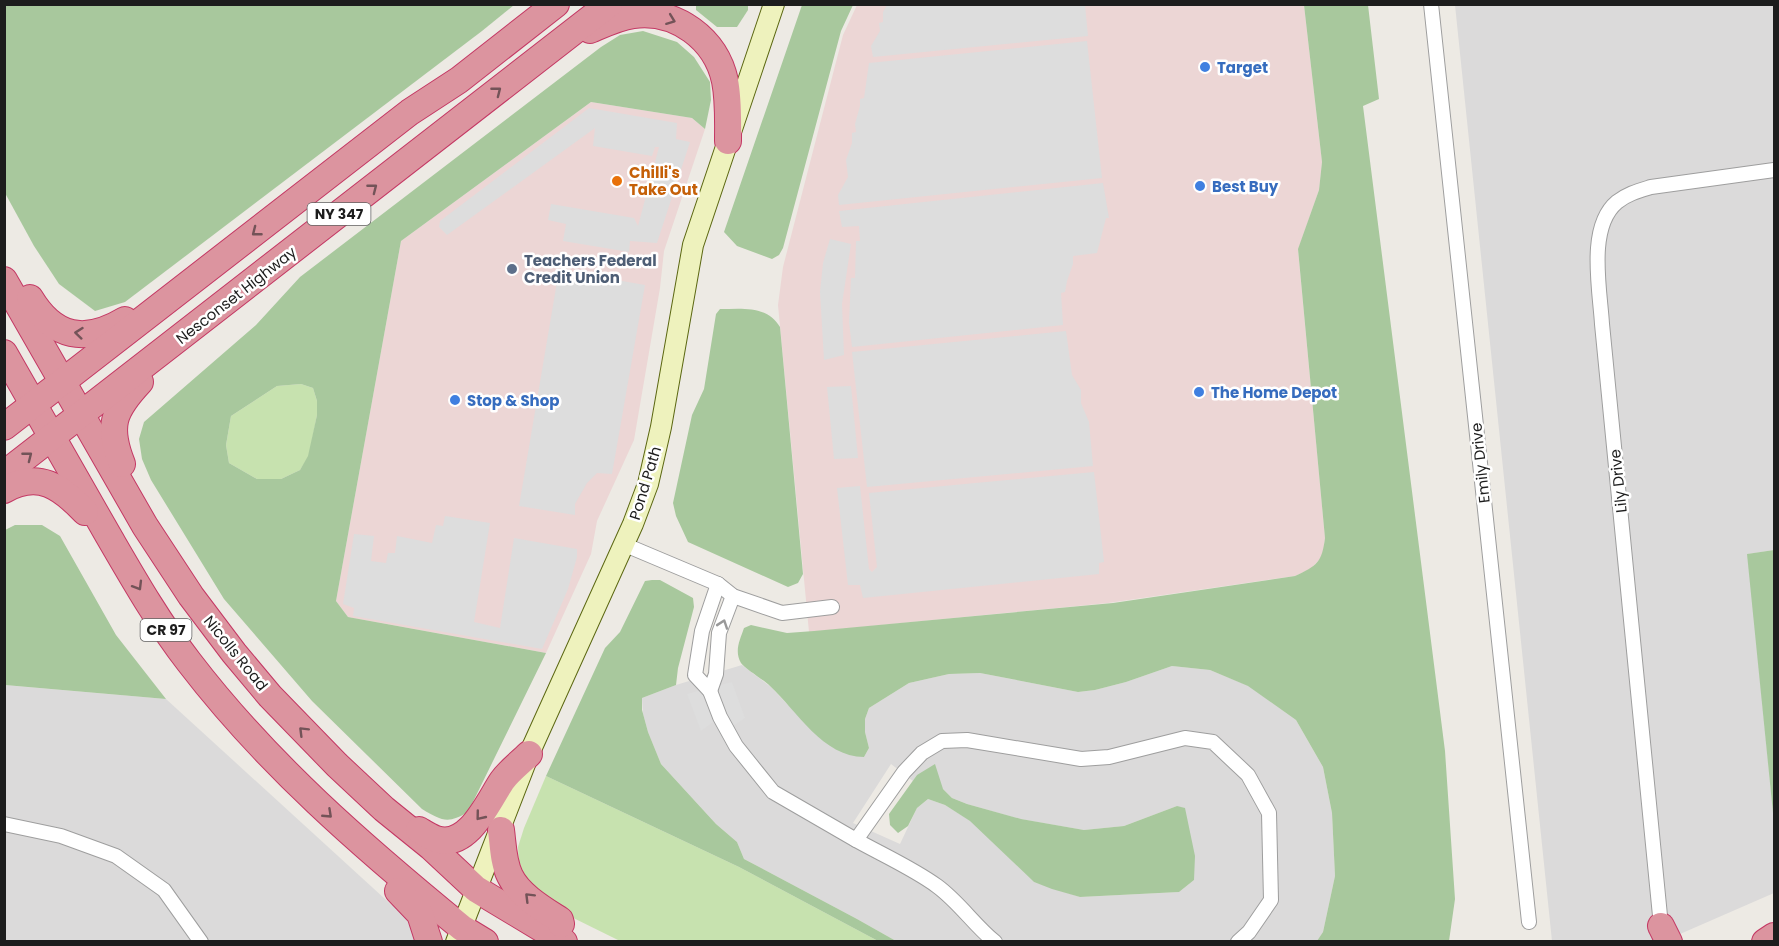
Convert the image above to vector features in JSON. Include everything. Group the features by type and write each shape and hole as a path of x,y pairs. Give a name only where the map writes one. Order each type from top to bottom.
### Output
{"highway":[{"path":"410,112 456,68 536,4"},
{"name":"NY 347","path":"4,427 410,112 459,80 556,4"},
{"name":"Nesconset Highway","path":"4,474 609,4"},
{"path":"556,45 619,18 634,15 662,16 690,29 712,50 722,70 728,103 728,141"},
{"path":"4,266 23,287 44,319 62,330 89,335 116,325 221,259"},
{"name":"Nicolls Road","path":"4,280 145,526 191,596 251,673 308,735 384,809 476,889 562,940"},
{"path":"145,526 115,447 113,426 117,411 125,398 175,343"},
{"name":"CR 97","path":"4,353 108,535 165,629 209,688 278,765 459,935 485,942"},
{"path":"4,490 26,482 43,483 59,488 70,496 108,535"},
{"path":"384,809 437,840 452,840 469,830 483,814 503,779 529,754"},
{"path":"501,830 506,865 511,879 537,905 560,920 562,940"},
{"path":"358,842 379,870 420,914 429,942"}],"main road":[{"name":"Pond Path","path":"459,935 529,754 641,504 653,466 693,245 774,4"}],"street":[{"name":"Emily Drive","path":"1431,4 1528,922"},
{"name":"Lily Drive","path":"1664,936 1602,324 1598,243 1605,217 1616,203 1632,193 1651,187 1774,170"},
{"path":"623,544 718,584 733,596 782,613 832,607"},
{"path":"718,584 702,631 695,675 710,691 720,717 736,746 773,792 937,886 965,910 982,931 995,942"},
{"path":"710,691 716,674 719,633 733,596"},
{"path":"698,661 717,662"},
{"path":"856,840 904,772 922,753 942,741 967,740 1081,759 1109,757 1185,738 1213,742 1248,775 1269,813 1271,900 1249,932 1238,942"},
{"path":"4,824 61,836 116,856 164,890 201,942"}],"shaded area":[{"path":"857,5 1304,5 1322,162 1319,190 1298,250 1325,538 1323,555 1311,569 1295,576 1108,603 809,632 778,305 783,267 843,35"},
{"path":"887,5 1085,5 1088,36 873,57 871,46 880,31 879,23 883,22 883,12"},
{"path":"1455,5 1774,5 1774,550 1748,554 1774,823 1774,893 1664,941 1552,941"},
{"path":"1087,41 1102,178 839,205 838,195 848,177 846,160 852,143 852,133 856,132 855,124 860,99 864,98 869,63"},
{"path":"591,102 692,118 705,129 664,251 660,288 634,440 597,521 591,554 546,653 348,617 336,601 401,241"},
{"path":"589,108 677,123 676,139 690,142 657,243 630,241 629,252 563,241 566,224 548,220 551,204 634,218 638,226 659,147 655,147 652,156 593,146 595,128 447,235 439,227 440,221"},
{"path":"1103,183 1109,218 1106,218 1097,253 1073,256 1065,292 1061,293 1063,325 852,347 849,322 851,278 855,278 856,241 860,241 859,226 842,227 839,211"},
{"path":"830,239 851,244 842,304 844,355 824,360 820,292 823,263"},
{"path":"559,270 645,285 612,474 597,473 587,483 575,504 575,515 519,506"},
{"path":"1066,331 1072,375 1081,390 1081,403 1089,422 1093,466 867,487 852,352"},
{"path":"851,386 858,458 834,459 827,387"},
{"path":"1094,472 1104,562 1099,563 1099,574 863,598 860,585 848,585 837,488 860,486 869,569 872,572 877,567 869,493"},
{"path":"445,516 490,523 474,622 500,628 514,538 577,549 568,589 542,649 353,616 354,608 343,604 354,534 374,536 371,561 386,563 388,553 395,553 397,536 432,543 436,525 443,526"},
{"path":"742,665 771,687 807,725 864,757 869,748 865,719 869,708 909,683 949,674 980,673 1078,692 1126,682 1172,666 1210,670 1249,686 1296,720 1323,767 1332,813 1335,876 1323,932 1317,942 896,941 744,859 737,842 716,824 661,764 648,732 642,698","holes":["891,764 913,781 917,775 943,789 952,798 967,804 1020,819 1084,830 1124,826 1177,806 1194,880 1179,892 1080,897 1034,882 971,821 945,805 928,799 917,808 900,844 853,823"]},
{"path":"732,682 745,718 727,730 720,717 701,731 687,694"},
{"path":"4,685 166,699 431,941 5,941"}],"green space":[{"path":"4,5 514,5 125,302 95,311 59,284 34,246 5,193"},
{"path":"696,5 748,5 748,10 737,27 717,27 696,10"},
{"path":"802,5 853,5 841,31 783,248 779,255 772,259 737,246 724,232"},
{"path":"1304,5 1368,5 1379,99 1363,106 1445,751 1455,899 1449,941 1317,941 1323,932 1335,876 1332,813 1323,767 1296,720 1248,686 1210,670 1172,666 1126,682 1078,692 980,673 949,674 909,683 869,708 865,719 865,732 869,748 864,757 849,755 823,741 770,686 741,663 738,654 744,628 751,625 787,633 1113,603 1295,576 1317,562 1322,553 1325,538 1298,249 1319,190 1322,162"},
{"path":"643,31 677,42 694,57 710,82 711,100 705,129 692,118 591,102 401,241 336,601 348,617 546,653 468,812 445,820 422,809 312,701 224,599 151,480 142,459 139,439 144,422 256,325 300,277 601,47 620,35","holes":["301,384 313,388 317,401 317,415 308,456 300,470 281,479 257,479 229,463 226,445 231,416 277,386"]},
{"path":"720,309 745,309 761,312 775,320 780,327 803,574 798,583 788,587 688,542 676,516 673,503 692,415 704,389 716,314"},
{"path":"301,384 313,388 317,401 317,415 309,456 300,470 281,479 257,479 229,463 226,445 231,416 277,386"},
{"path":"15,525 42,525 60,536 116,635 166,699 5,685 5,530"},
{"path":"1774,550 1774,823 1747,554"},
{"path":"660,580 693,598 694,607 678,668 676,685 642,698 642,710 648,732 661,764 716,824 737,842 744,859 896,941 878,941 739,867 546,776 605,648 620,632 645,581"},
{"path":"935,764 943,789 952,798 1021,819 1084,830 1124,826 1177,806 1185,808 1195,856 1194,880 1179,892 1080,897 1052,889 1034,882 970,821 945,805 928,799 917,808 908,826 898,833 890,825 889,814 917,775"},
{"path":"546,776 739,867 878,941 620,941 545,904 524,881 518,847"}],"place":[{"name":"Target","path":"1205,67"},
{"name":"Chilli's Take Out","path":"617,181"},
{"name":"Best Buy","path":"1200,186"},
{"name":"Teachers Federal Credit Union","path":"512,269"},
{"name":"The Home Depot","path":"1199,392"},
{"name":"Stop & Shop","path":"455,400"}]}
